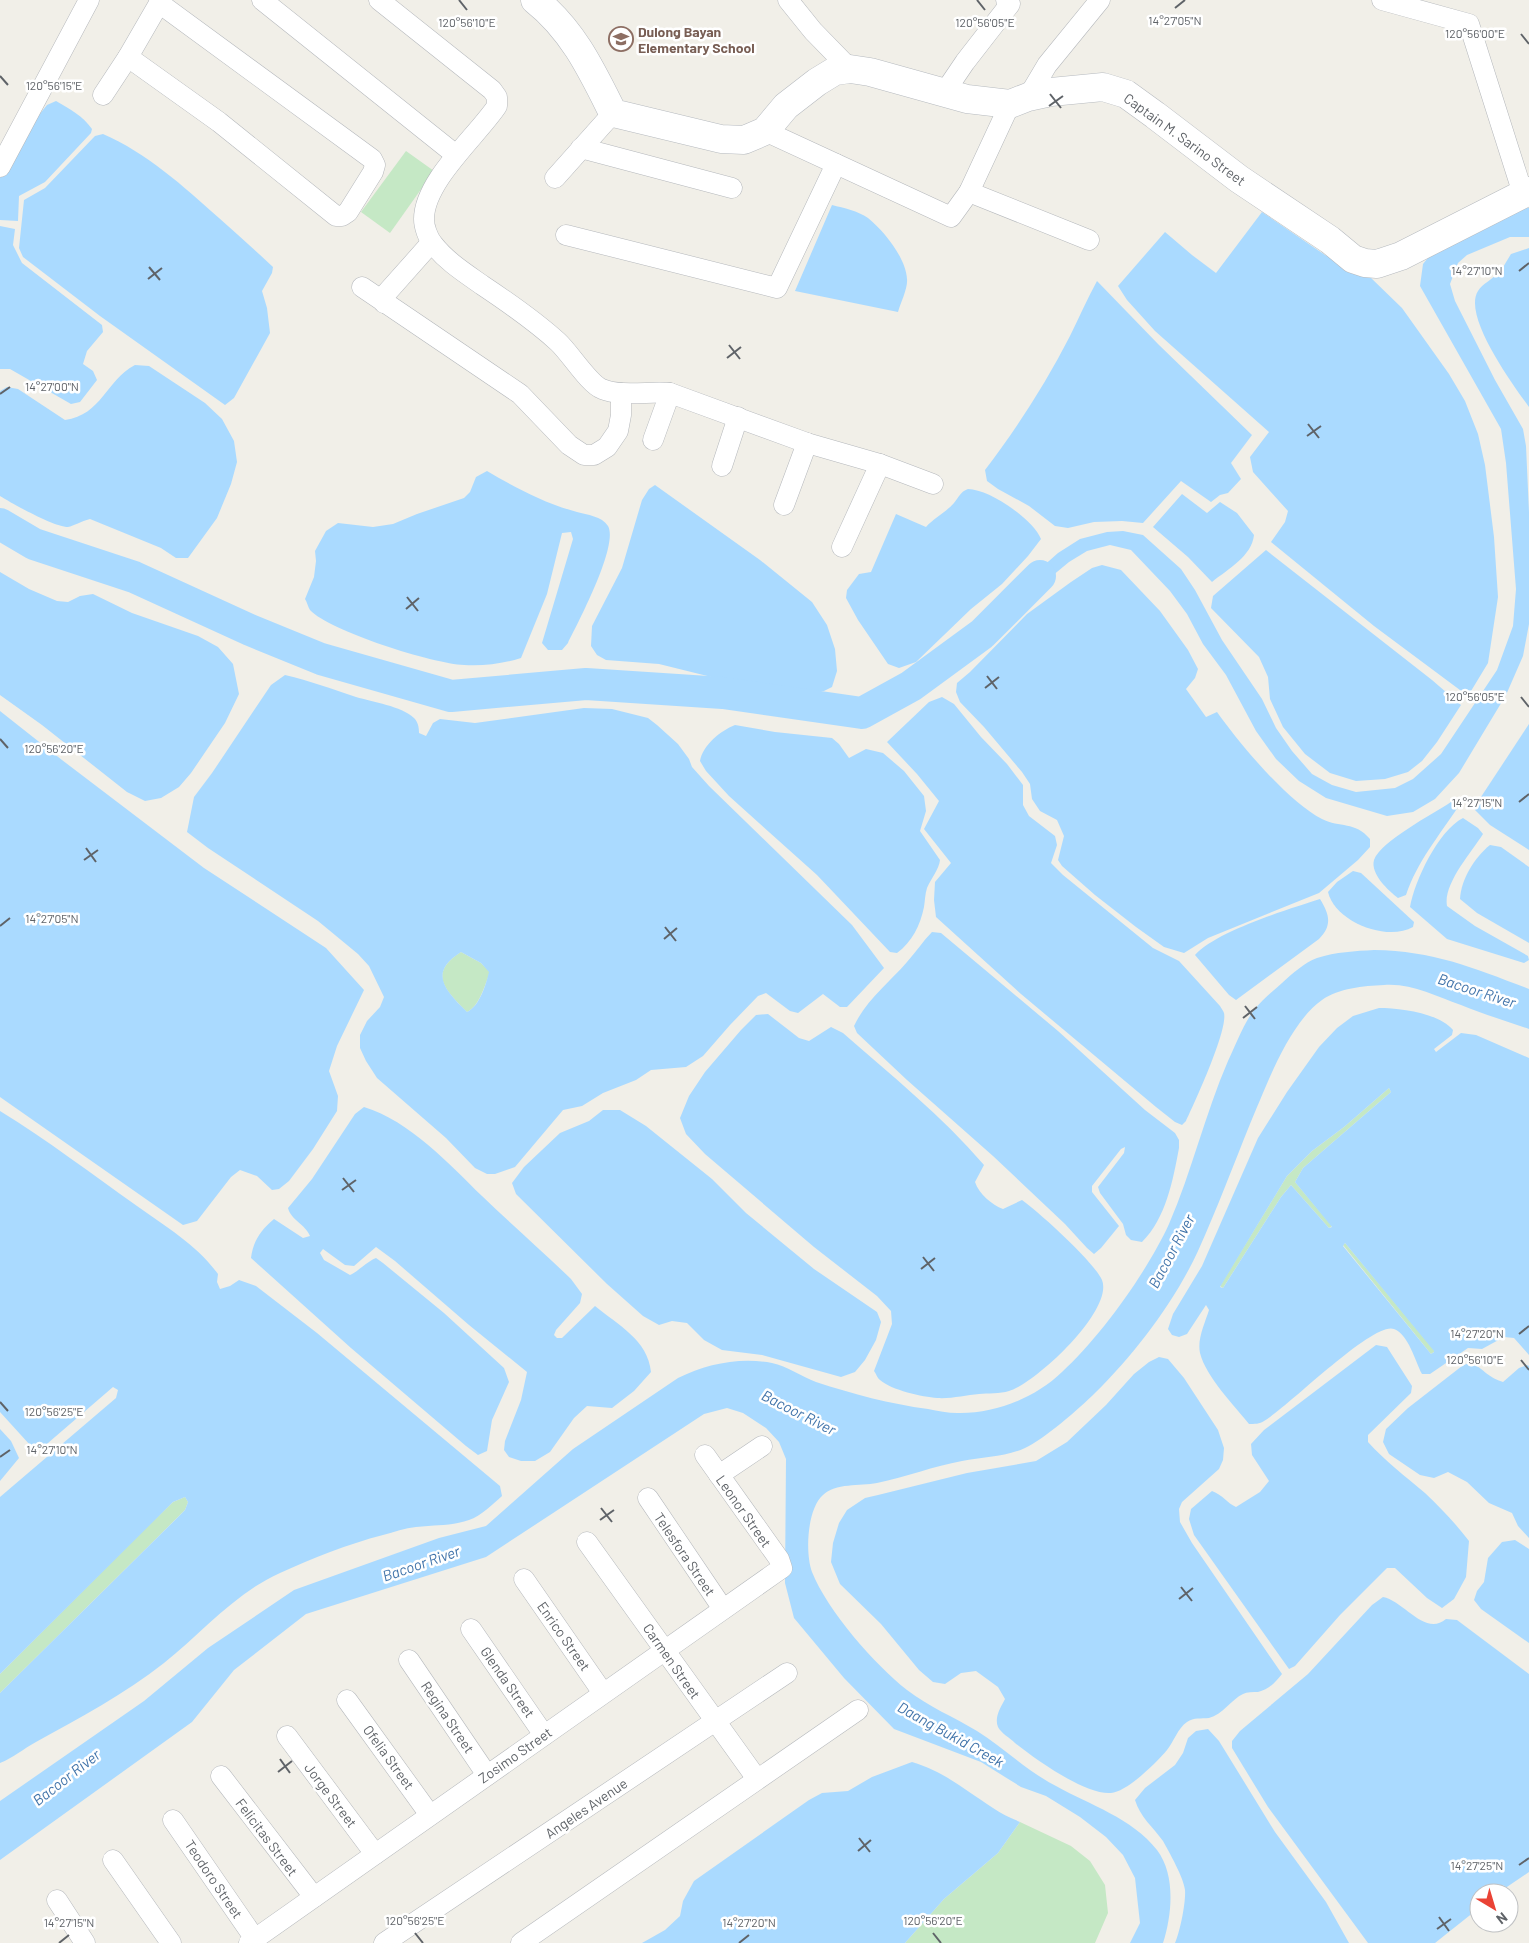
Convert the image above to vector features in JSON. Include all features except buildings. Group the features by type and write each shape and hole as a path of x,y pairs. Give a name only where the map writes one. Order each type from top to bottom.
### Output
{"street":[{"path":"0,167 89,0"},
{"path":"262,0 456,155"},
{"path":"379,0 492,90 497,97 498,106 456,155 429,196 425,208 424,220 431,243 448,260 535,322 561,344 601,389 621,393 670,393 807,443 880,464 933,484"},
{"path":"535,0 548,10 574,40 586,59 613,114 555,178"},
{"path":"788,0 813,31 850,69"},
{"path":"944,93 965,62 1010,4 1006,0"},
{"path":"765,131 952,218 1019,101 1100,0"},
{"path":"1382,0 1469,24 1526,192"},
{"path":"103,95 128,57 160,1 372,159 375,165 373,172 348,212 342,216 336,216 219,122 128,57"},
{"name":"Captain M. Sarino Street","path":"613,114 721,138 744,140 765,131 786,106 817,82 835,71 850,69 870,72 984,102 1019,101 1051,92 1103,87 1126,94 1239,179 1330,240 1353,259 1365,264 1377,264 1401,256 1526,192"},
{"path":"581,148 732,188"},
{"path":"566,235 776,288 836,164"},
{"path":"968,192 1089,240"},
{"path":"384,303 383,296 431,243"},
{"path":"362,287 520,394 569,445 584,455 594,456 606,447 618,431 621,415 621,393"},
{"path":"653,440 670,393"},
{"path":"722,466 738,417"},
{"path":"784,505 807,443"},
{"path":"842,547 880,464"},
{"path":"719,1475 762,1446"},
{"name":"Leonor Street","path":"705,1455 779,1559 782,1568"},
{"name":"Telesfora Street","path":"648,1498 723,1609"},
{"name":"Carmen Street","path":"587,1542 757,1779"},
{"name":"Zosimo Street","path":"252,1941 782,1568"},
{"name":"Enrico Street","path":"524,1579 604,1693"},
{"name":"Glenda Street","path":"471,1630 544,1735"},
{"name":"Regina Street","path":"409,1660 487,1775"},
{"name":"Angeles Avenue","path":"384,1943 407,1937 787,1673"},
{"name":"Ofelia Street","path":"347,1700 430,1815"},
{"path":"521,1943 858,1710"},
{"name":"Jorge Street","path":"287,1736 374,1854"},
{"name":"Felicitas Street","path":"221,1776 314,1897"},
{"name":"Teodoro Street","path":"173,1820 252,1941"},
{"path":"113,1860 171,1943"},
{"path":"56,1900 85,1943"}],"green space":[{"path":"406,151 434,171 390,233 361,212"},
{"path":"461,952 481,963 490,972 479,1000 467,1012 447,989 442,975 451,960"},
{"path":"1389,1088 1391,1092 1303,1168 1295,1182 1332,1226 1329,1228 1291,1185 1281,1197 1223,1288 1220,1286 1287,1176 1312,1151 1344,1127"},
{"path":"1345,1243 1435,1351 1431,1354 1343,1245"},
{"path":"185,1497 188,1502 185,1510 0,1693 0,1674 173,1502"},
{"path":"1020,1822 1071,1846 1090,1861 1105,1885 1108,1913 1095,1943 905,1943 944,1899 998,1853"}],"water":[{"path":"56,101 85,120 92,129 91,133 45,182 19,196 18,221 0,220 0,178 26,131 47,105"},
{"path":"103,134 150,160 178,182 273,267 272,273 262,291 267,308 270,333 234,398 225,405 100,316 23,257 19,248 24,200 45,188 95,136"},
{"path":"832,205 868,218 887,237 903,262 907,283 898,312 795,291"},
{"path":"1519,207 1529,208 1529,237 1510,237 1467,255 1458,263 1450,284 1455,301 1495,380 1523,429 1526,446 1529,512 1529,624 1523,656 1506,695 1459,773 1435,799 1413,812 1387,816 1326,798 1299,781 1276,759 1256,731 1226,675 1203,644 1187,614 1170,591 1131,550 1110,545 1087,551 1069,562 1040,586 1014,612 1005,602 1058,553 1080,539 1107,532 1123,531 1143,535 1181,569 1195,590 1222,640 1262,699 1276,728 1292,751 1312,774 1332,785 1356,792 1395,788 1413,779 1441,754 1497,670 1513,626 1516,589 1506,463 1501,429 1420,286 1423,264 1431,254"},
{"path":"1262,212 1325,255 1370,277 1402,308 1449,374 1465,401 1478,434 1485,465 1494,537 1498,597 1488,663 1468,696 1374,626 1271,542 1285,522 1288,511 1253,472 1250,457 1269,432 1155,331 1127,300 1118,286 1165,232 1216,273"},
{"path":"0,226 15,229 13,245 22,263 102,325 103,332 87,351 83,364 93,371 97,380 80,402 71,404 10,369 0,369"},
{"path":"1529,248 1529,407 1512,384 1492,351 1477,317 1475,302 1480,288 1500,271 1511,254"},
{"path":"1097,281 1159,345 1252,435 1231,463 1241,479 1228,493 1220,495 1211,502 1181,481 1143,523 1122,521 1094,522 1068,528 1055,526 1029,506 987,481 985,470 1020,422 1041,388 1061,354"},
{"path":"135,365 149,366 205,403 222,419 234,441 237,462 231,484 217,518 188,558 176,558 161,548 90,519 68,527 62,526 0,496 0,391 7,387 18,389 65,420 77,417 96,404 125,371"},
{"path":"487,471 553,504 598,518 608,526 610,536 603,566 580,619 568,643 562,650 548,650 542,643 573,539 571,532 562,533 547,594 521,658 479,665 464,665 430,659 359,636 321,618 310,610 305,599 314,577 315,551 326,531 338,523 373,527 393,524 464,498 470,492 476,477"},
{"path":"655,485 760,560 812,602 827,625 835,649 837,671 832,687 824,691 768,691 659,664 606,660 597,655 591,646 592,626 622,568 642,500 649,489"},
{"path":"968,489 987,494 1009,506 1029,523 1041,539 1002,584 971,609 916,662 899,668 888,664 858,620 846,598 847,590 859,574 871,572 896,514 926,527 951,506 961,493"},
{"path":"1182,494 1207,513 1220,502 1237,513 1254,535 1252,543 1244,556 1212,582 1188,557 1153,527"},
{"path":"1266,550 1432,680 1461,705 1422,761 1408,772 1385,779 1356,781 1330,773 1305,754 1283,727 1270,699 1268,677 1259,657 1211,608 1213,596"},
{"path":"1102,565 1121,570 1160,611 1188,650 1198,669 1195,678 1186,689 1206,717 1217,712 1265,771 1309,811 1329,822 1353,827 1370,839 1370,847 1358,860 1319,893 1208,938 1184,953 1164,947 1095,895 1062,866 1058,860 1064,836 1057,820 1040,811 1032,799 1030,784 1022,772 960,702 956,692 957,683 1027,614 1092,568"},
{"path":"0,572 29,589 57,601 68,602 80,596 93,594 132,613 198,636 218,647 233,664 239,694 225,723 191,773 179,787 161,798 145,801 127,792 42,725 0,695"},
{"path":"285,675 394,707 414,718 418,725 419,733 426,736 433,723 440,719 475,723 584,708 612,709 648,718 678,744 689,759 692,767 709,786 852,925 884,968 847,1007 840,1007 823,994 798,1013 790,1011 766,993 758,996 703,1056 686,1067 651,1070 636,1080 603,1093 582,1106 563,1110 515,1167 495,1174 487,1174 475,1168 446,1138 377,1078 366,1061 360,1048 360,1035 367,1021 380,1007 384,997 369,966 358,954 318,921 187,832 194,797 271,685","holes":["461,952 481,963 489,972 488,977 479,1000 467,1012 447,989 443,982 443,974 445,967"]},
{"path":"942,697 954,704 1023,785 1023,805 1029,816 1055,836 1057,845 1051,863 1063,875 1153,948 1179,961 1223,1011 1224,1022 1216,1050 1186,1121 1182,1125 1175,1122 1156,1107 1021,994 936,917 934,900 935,882 951,863 924,829 939,801 887,742 929,702"},
{"path":"0,711 204,868 326,948 364,990 337,1046 329,1071 338,1096 337,1111 313,1149 289,1181 279,1189 272,1190 257,1176 240,1170 231,1177 197,1221 183,1225 0,1097"},
{"path":"1529,724 1529,850 1490,825 1475,810 1477,803"},
{"path":"735,725 775,732 832,738 849,758 866,749 883,753 904,771 924,796 926,811 920,831 940,860 927,888 918,927 907,944 897,953 890,952 817,875 729,796 706,771 700,761 708,744 718,735"},
{"path":"1451,802 1457,802 1458,807 1422,860 1406,895 1398,898 1385,887 1377,876 1374,860 1386,845 1397,836"},
{"path":"1463,818 1478,828 1483,834 1453,879 1447,897 1447,906 1475,926 1528,956 1529,960 1524,963 1447,939 1410,907 1422,870 1429,857 1445,834"},
{"path":"1490,845 1501,847 1529,867 1529,943 1477,913 1460,899 1466,876 1479,856"},
{"path":"1353,871 1361,873 1414,922 1413,927 1402,931 1390,932 1377,930 1351,920 1341,912 1333,903 1328,892 1337,882"},
{"path":"1320,899 1328,915 1328,925 1319,939 1236,1000 1229,995 1195,955 1205,946 1236,929"},
{"path":"932,932 941,933 1058,1031 1145,1110 1175,1133 1179,1140 1179,1148 1167,1198 1157,1222 1142,1242 1131,1240 1126,1235 1123,1224 1100,1193 1098,1187 1124,1153 1125,1147 1121,1149 1092,1186 1092,1192 1119,1226 1094,1254 993,1156 857,1033 854,1026 865,1008"},
{"path":"1374,950 1396,951 1435,957 1472,968 1529,989 1529,1029 1404,986 1384,985 1352,988 1322,1000 1299,1024 1279,1057 1189,1270 1166,1308 1139,1345 1110,1378 1071,1415 1025,1448 1002,1455 951,1463 877,1483 834,1488 823,1495 818,1502 811,1521 808,1543 810,1564 819,1587 853,1636 894,1679 924,1702 987,1738 1045,1780 1123,1821 1147,1839 1157,1850 1163,1860 1170,1883 1169,1920 1163,1943 1130,1943 1140,1923 1135,1878 1123,1855 1106,1837 1080,1817 1046,1796 1021,1787 981,1762 894,1729 844,1678 794,1618 785,1583 786,1459 779,1442 766,1428 743,1413 727,1408 704,1414 486,1557 306,1614 234,1670 192,1722 0,1860 0,1801 144,1701 208,1648 294,1590 439,1538 486,1526 573,1449 678,1378 689,1373 735,1361 760,1361 778,1364 816,1382 858,1394 900,1404 954,1413 986,1411 1014,1403 1040,1390 1077,1357 1107,1322 1136,1282 1160,1243 1185,1184 1212,1101 1228,1061 1246,1022 1254,1010 1290,976 1312,960 1338,953"},
{"path":"1379,1008 1419,1013 1438,1019 1453,1030 1452,1035 1434,1049 1436,1052 1461,1033 1476,1035 1529,1058 1529,1355 1514,1338 1504,1337 1482,1349 1468,1348 1430,1374 1422,1374 1404,1337 1394,1329 1383,1330 1349,1351 1264,1421 1249,1424 1221,1390 1203,1362 1199,1348 1209,1310 1206,1305 1187,1334 1179,1337 1172,1335 1168,1329 1173,1314 1202,1266 1258,1138 1287,1092 1319,1047 1337,1028 1353,1016","holes":["1389,1088 1391,1092 1303,1168 1295,1182 1332,1227 1329,1228 1291,1185 1281,1197 1223,1288 1220,1287 1287,1176 1312,1151 1344,1127","1345,1243 1434,1351 1434,1352 1431,1354 1343,1246"]},
{"path":"768,1014 799,1038 809,1041 831,1027 843,1033 934,1113 984,1165 975,1182 986,1198 1003,1209 1022,1200 1066,1238 1097,1272 1102,1280 1103,1293 1096,1309 1070,1344 1037,1374 1009,1391 948,1398 916,1395 885,1384 874,1371 892,1324 891,1311 877,1296 814,1247 705,1154 686,1134 680,1118 689,1096 705,1072 756,1015"},
{"path":"364,1107 397,1122 428,1145 571,1279 582,1294 580,1303 556,1330 554,1335 557,1338 562,1338 595,1306 638,1342 649,1361 651,1372 634,1391 612,1408 587,1406 574,1418 550,1452 535,1461 521,1461 509,1457 504,1450 505,1441 521,1400 527,1372 376,1247 354,1266 345,1265 323,1249 320,1253 324,1260 350,1275 376,1258 444,1313 504,1368 509,1382 492,1420 487,1451 478,1455 466,1446 351,1348 251,1258 258,1236 274,1219 303,1238 310,1236 305,1228 292,1216 288,1208 312,1179 355,1114"},
{"path":"603,1110 620,1110 646,1126 712,1179 746,1213 814,1269 877,1312 881,1322 876,1340 865,1360 855,1372 841,1377 762,1355 722,1350 704,1340 687,1323 672,1321 659,1325 643,1316 607,1284 516,1194 512,1183 524,1167 560,1133 589,1121"},
{"path":"0,1111 69,1157 191,1245 218,1274 217,1282 220,1289 230,1286 239,1280 256,1286 317,1333 500,1486 502,1496 482,1513 469,1520 408,1528 370,1539 318,1557 264,1581 219,1614 164,1663 134,1685 0,1763 0,1693 185,1510 188,1502 185,1497 173,1502 0,1674 0,1497 116,1398 118,1390 113,1387 48,1443 38,1449 30,1445 0,1412"},
{"path":"1376,1345 1387,1347 1412,1386 1411,1393 1368,1435 1368,1442 1388,1462 1425,1493 1454,1522 1469,1541 1466,1577 1454,1599 1442,1608 1427,1598 1395,1568 1387,1568 1340,1615 1295,1666 1289,1669 1194,1535 1189,1519 1191,1509 1212,1491 1236,1507 1260,1492 1269,1481 1252,1455 1251,1444 1264,1430"},
{"path":"1159,1357 1168,1359 1184,1378 1218,1430 1224,1448 1223,1460 1219,1469 1182,1502 1179,1509 1180,1522 1192,1543 1282,1674 1268,1688 1258,1692 1243,1694 1214,1716 1190,1720 1179,1731 1167,1750 1141,1776 1118,1791 1111,1793 1100,1792 1061,1775 1035,1758 1001,1731 997,1723 998,1712 1005,1699 998,1687 976,1671 961,1673 945,1684 933,1682 919,1670 881,1624 840,1584 831,1562 833,1543 839,1523 847,1510 865,1498 967,1473 1036,1461 1067,1442 1106,1405 1134,1374"},
{"path":"1471,1362 1490,1376 1503,1382 1519,1368 1529,1366 1529,1538 1518,1526 1512,1513 1489,1503 1467,1482 1448,1472 1434,1478 1420,1475 1389,1454 1383,1442 1386,1429 1408,1408 1462,1366"},
{"path":"0,1429 11,1441 19,1458 0,1481"},
{"path":"1515,1540 1529,1549 1529,1643 1481,1609 1474,1600 1477,1591 1484,1582 1488,1558 1502,1542"},
{"path":"1383,1597 1430,1624 1446,1619 1457,1620 1529,1674 1529,1872 1513,1883 1469,1883 1469,1916 1435,1943 1368,1943 1268,1807 1232,1748 1232,1741 1240,1731 1308,1674 1372,1605"},
{"path":"1208,1729 1219,1741 1275,1832 1326,1902 1349,1943 1175,1943 1184,1909 1184,1885 1163,1841 1143,1817 1135,1800 1145,1788 1175,1765 1183,1753 1188,1738 1196,1731"},
{"path":"912,1762 945,1776 999,1812 1020,1822 998,1853 944,1899 905,1943 642,1943 665,1930 680,1916 683,1901 694,1881 809,1800 822,1793 848,1791 872,1777"}],"waterway":[{"path":"0,524 34,544 134,577 250,630 321,659 451,696 586,684 723,693 862,713 911,686 982,634 1040,576"}],"place":[{"name":"Dulong Bayan Elementary School","path":"621,39"}],"water label":[{"name":"Bacoor River","path":"1477,990"},
{"name":"Bacoor River","path":"1171,1251"},
{"name":"Bacoor River","path":"799,1412"},
{"name":"Bacoor River","path":"421,1563"},
{"name":"Daang Bukid Creek","path":"951,1734"},
{"name":"Bacoor River","path":"66,1777"}]}
